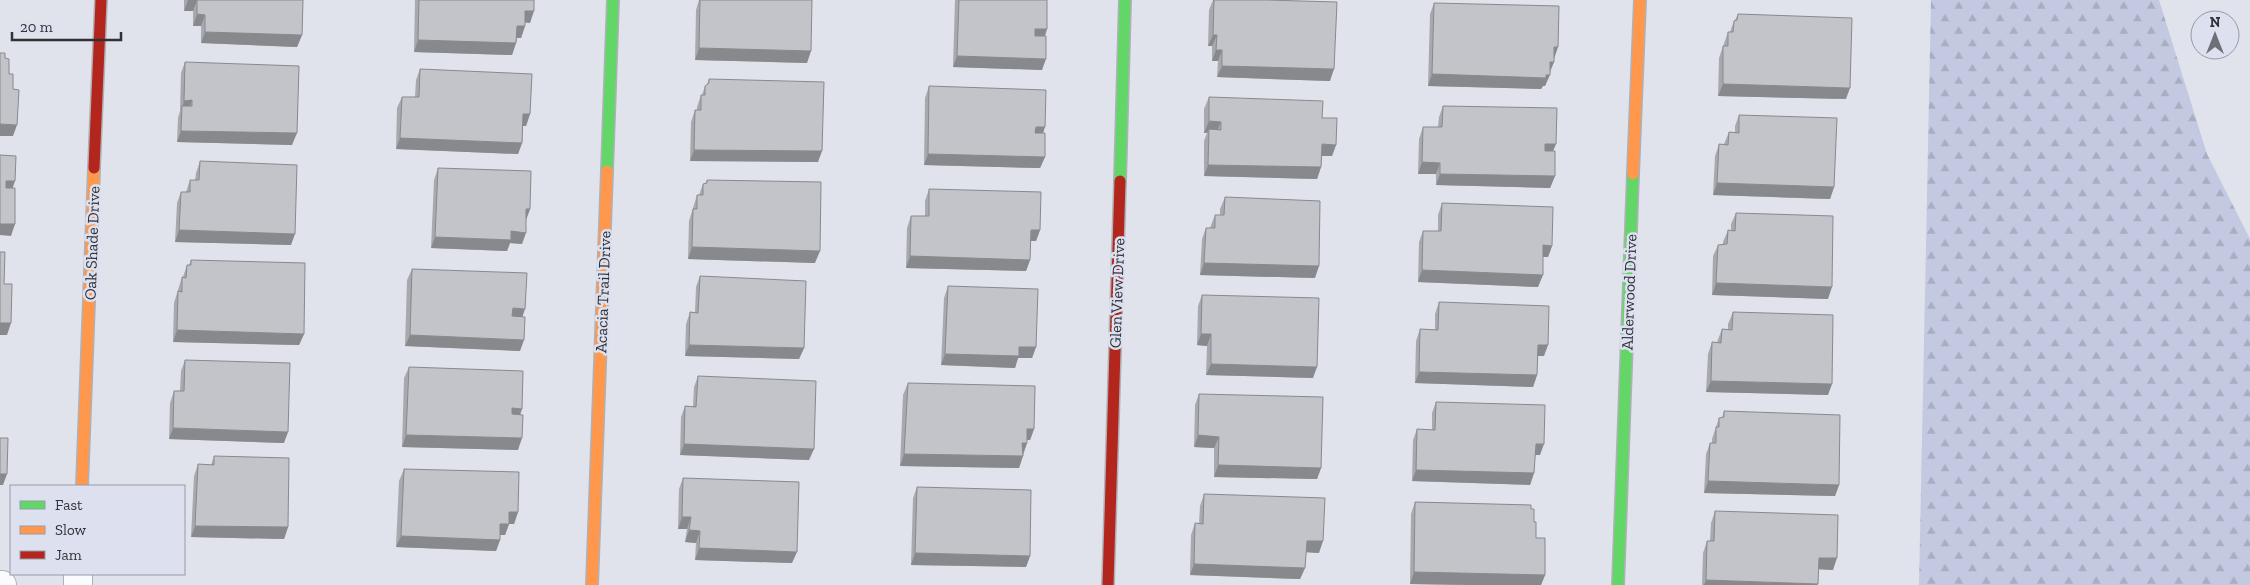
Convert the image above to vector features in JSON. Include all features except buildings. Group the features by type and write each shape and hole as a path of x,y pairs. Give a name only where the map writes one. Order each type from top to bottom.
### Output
{"street":[{"name":"Oak Shade Drive","path":"82,485 101,0"},
{"name":"Acacia Trail Drive","path":"592,585 614,0"},
{"name":"Glen View Drive","path":"1108,585 1125,0"},
{"name":"Alderwood Drive","path":"1618,585 1640,0"}],"green space":[{"path":"1931,0 2159,0 2207,154 2250,239 2250,585 1919,585"}],"traffic: fast":[{"path":"607,171 613,0"},
{"path":"1120,181 1125,0"},
{"path":"1618,585 1633,174"}],"traffic: slow":[{"path":"1633,174 1640,0"},
{"path":"82,485 94,168"},
{"path":"592,585 607,171"}],"traffic: jam":[{"path":"94,168 101,0"},
{"path":"1108,585 1120,181"}]}
